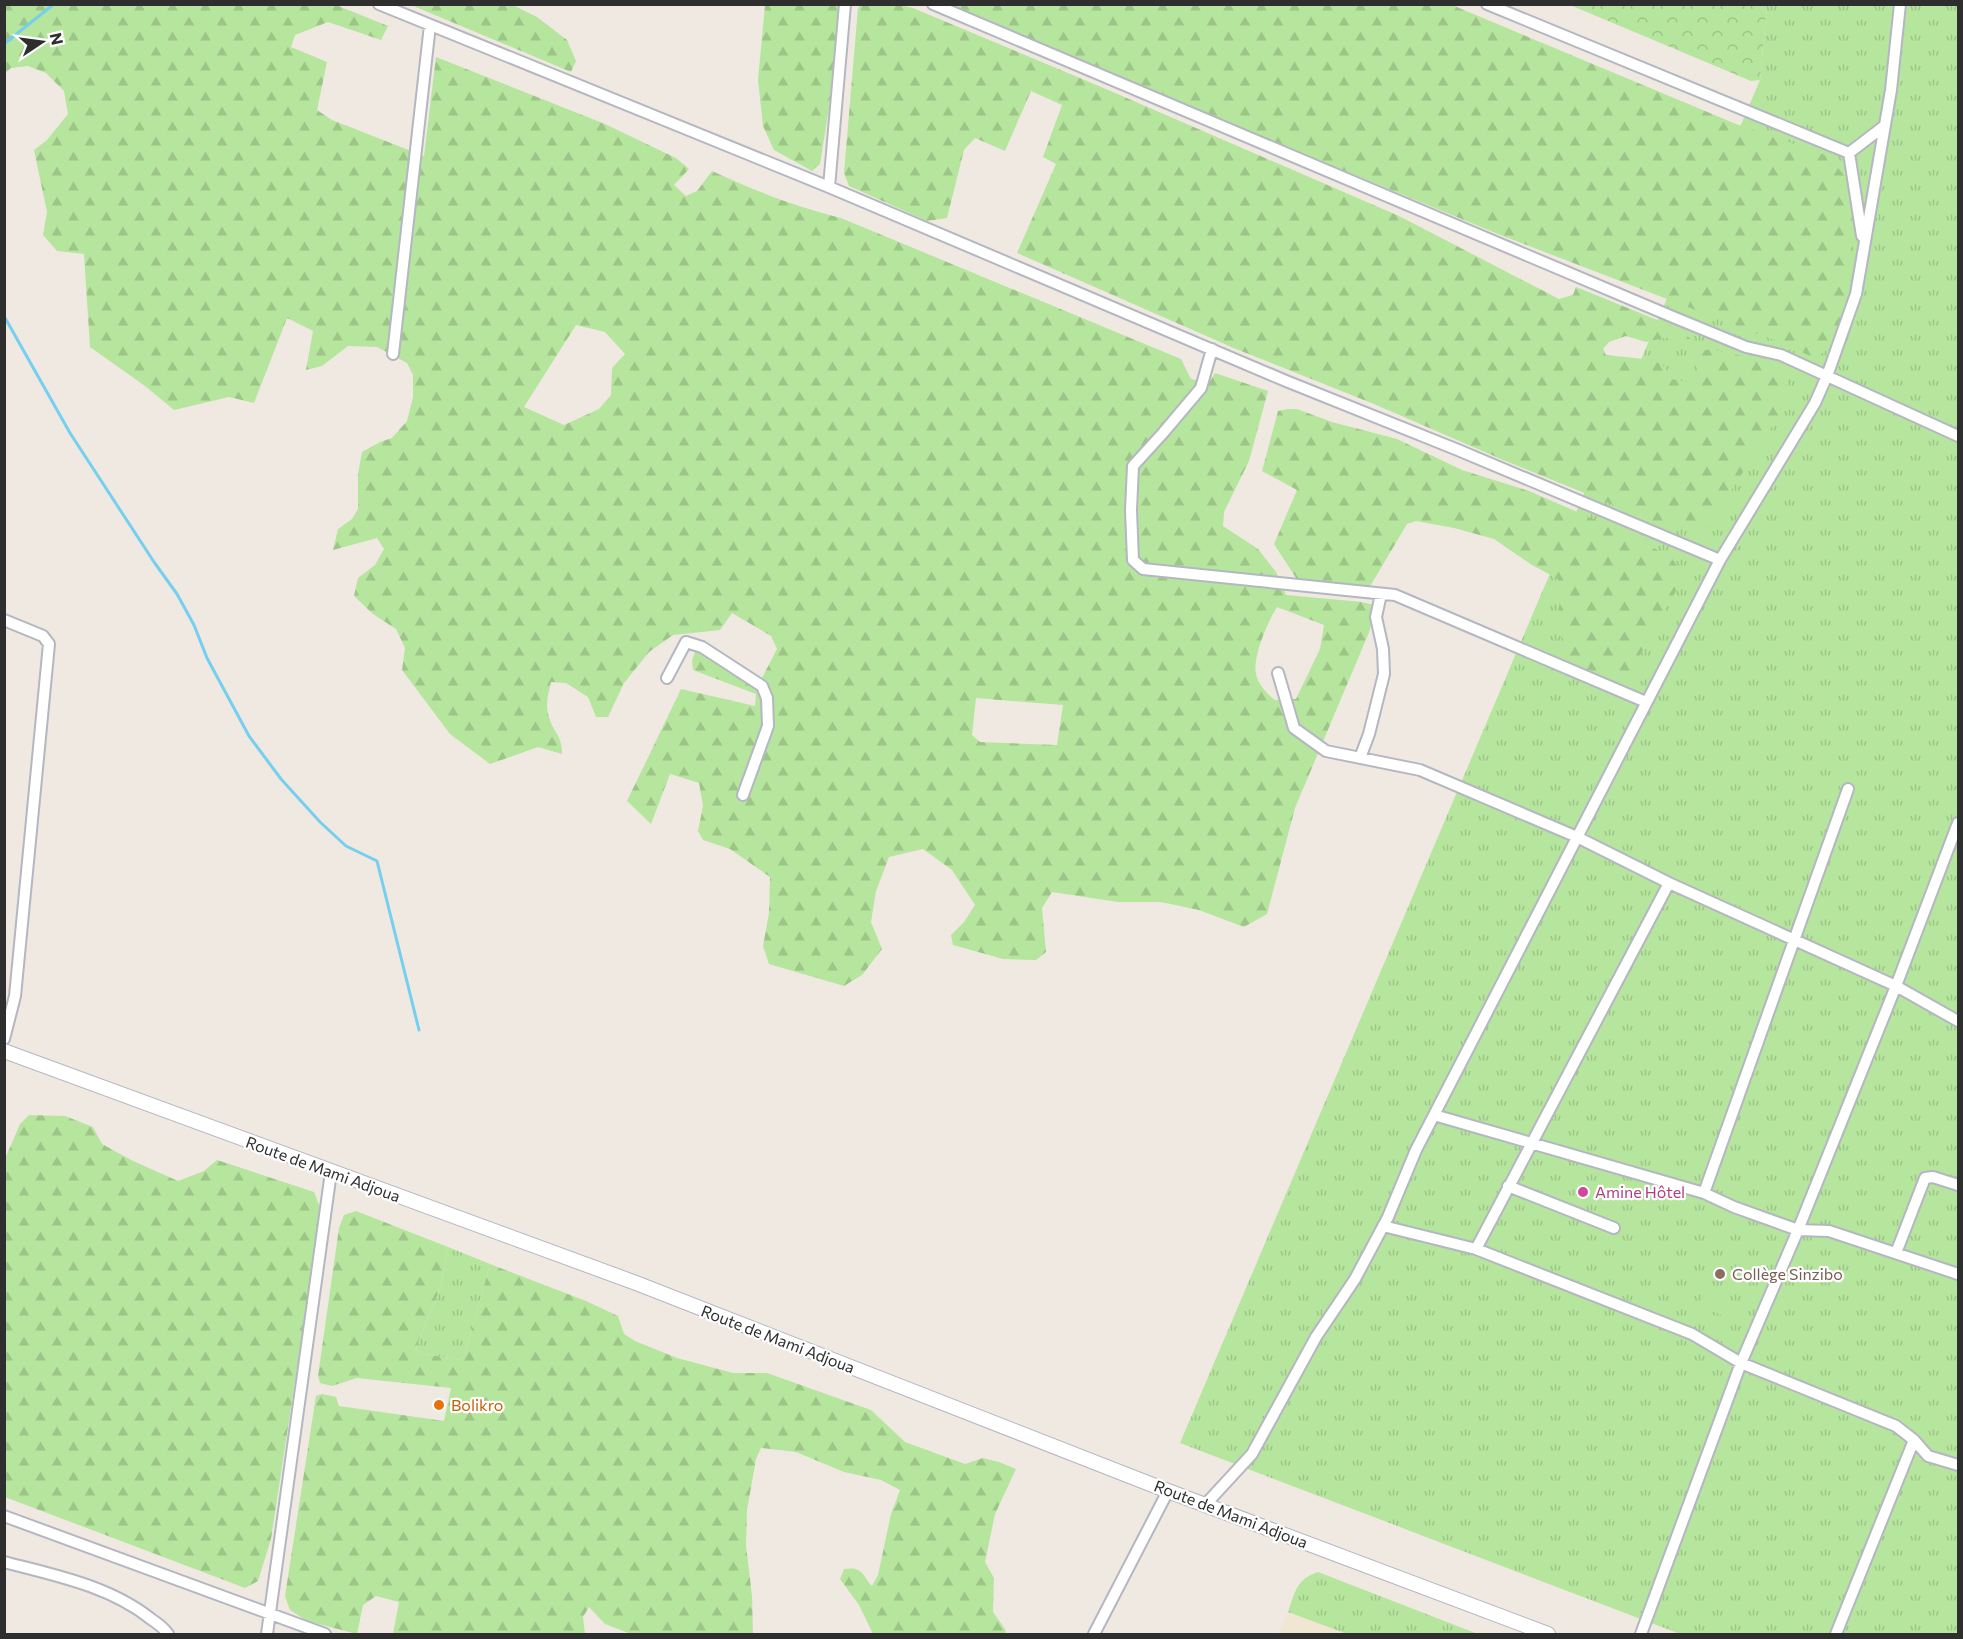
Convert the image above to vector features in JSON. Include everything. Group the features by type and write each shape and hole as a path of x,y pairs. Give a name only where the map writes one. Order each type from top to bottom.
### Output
{"street":[{"path":"379,4 829,187 1720,560"},
{"path":"829,187 845,4"},
{"path":"933,4 1662,313 1746,347 1781,355 1959,436"},
{"path":"1487,4 1849,153"},
{"path":"1205,1505 1252,1454 1316,1337 1355,1279 1383,1226 1416,1150 1720,560 1815,403 1856,294 1891,90 1900,4"},
{"path":"393,354 430,25"},
{"path":"1849,153 1883,127"},
{"path":"1849,153 1863,246"},
{"path":"1212,349 1201,388 1133,466 1131,510 1133,560 1143,569 1395,595 1646,702"},
{"path":"1360,758 1369,734 1384,674 1383,649 1376,617 1381,594"},
{"path":"4,620 43,636 49,644 15,996 11,1019 4,1039"},
{"path":"667,678 686,642 702,647 762,686 767,698 768,726 743,795"},
{"path":"1278,673 1294,728 1326,751 1420,770 1577,837 1669,883 1896,986 1959,1021"},
{"path":"1704,1193 1848,789"},
{"path":"1641,1635 1741,1363 1798,1230 1959,823"},
{"path":"1476,1249 1669,883"},
{"name":"Route de Mami Adjoua","path":"4,1051 636,1283 1168,1491 1548,1635"},
{"path":"1434,1115 1704,1193 1734,1207 1798,1230 1829,1232 1959,1274"},
{"path":"267,1635 331,1172"},
{"path":"1896,1253 1924,1178 1933,1177 1959,1185"},
{"path":"1508,1186 1614,1228"},
{"path":"1383,1226 1476,1249 1692,1335 1741,1363 1896,1426 1914,1440 1928,1456 1959,1465"},
{"path":"1836,1635 1914,1440"},
{"path":"1094,1635 1168,1491"},
{"path":"4,1516 325,1635"},
{"path":"4,1562 60,1576 119,1598 146,1614 166,1630 168,1635"}],"shaded area":[{"path":"1288,1612 1347,1634 1279,1634"}],"green space":[{"path":"861,4 900,5 913,8 1399,216 1559,299 1573,295 1576,287 1677,328 1691,339 1664,338 1646,342 1626,336 1609,342 1603,349 1606,355 1660,363 1667,370 1671,379 1693,383 1702,351 1710,349 1777,363 1788,379 1780,414 1708,527 1699,530 1663,525 1236,349 1017,253 1056,164 1043,157 1062,105 1031,91 1005,151 975,138 964,150 947,218 927,221 849,186 844,173 858,8"},
{"path":"5,5 336,5 388,26 381,40 328,22 295,35 291,47 327,62 317,110 332,120 424,156 436,57 605,124 676,158 689,169 674,185 686,196 697,191 712,171 775,198 841,218 1181,359 1191,379 1209,383 1215,373 1268,391 1249,461 1224,512 1223,526 1258,549 1276,572 1286,595 1374,605 1370,630 1295,808 1267,914 1244,927 1199,910 1161,902 1118,902 1052,892 1042,908 1046,952 1036,960 1003,959 953,945 951,935 964,922 975,905 952,870 923,849 889,857 876,891 871,922 882,949 862,975 844,986 769,964 763,946 769,913 770,877 730,849 703,840 698,831 703,806 699,783 670,774 651,824 627,801 681,689 755,706 756,694 693,670 692,660 695,652 703,652 761,680 777,649 771,636 732,613 720,630 673,635 649,652 624,683 608,717 596,717 588,697 566,683 551,682 547,708 561,742 562,754 538,747 490,764 450,734 402,670 405,648 396,629 373,614 354,596 358,578 375,565 384,549 377,538 333,550 338,529 352,519 358,509 358,474 362,452 392,438 407,421 413,397 413,375 407,363 377,347 348,346 322,366 306,370 313,331 287,318 254,403 229,397 174,410 145,386 90,347 84,254 57,251 43,235 47,212 34,150 47,140 68,114 64,91 46,73 28,66 11,68 5,73","holes":["576,325 605,332 625,354 612,368 611,395 599,409 564,425 524,407","1277,607 1324,625 1320,649 1296,699 1275,700 1263,689 1256,674 1256,659","976,698 1063,705 1057,745 980,742 972,735"]},
{"path":"411,5 513,5 537,17 567,40 576,61 571,72"},
{"path":"765,5 839,5 829,108 820,164 812,171 774,150 763,126 758,80"},
{"path":"952,5 1452,5 1736,124 1828,156 1848,180 1853,221 1853,273 1841,324 1831,347 1815,358 1503,236 1123,80"},
{"path":"1570,5 1767,5 1760,80 1751,81"},
{"path":"1767,5 1958,5 1958,1634 1680,1634 1180,1443 1760,80"},
{"path":"1297,409 1332,422 1397,439 1462,470 1529,491 1621,531 1671,557 1679,569 1677,589 1631,671 1609,677 1570,662 1562,648 1558,579 1532,565 1494,539 1454,528 1416,521 1407,524 1369,588 1298,581 1274,544 1297,490 1262,471 1278,411"},
{"path":"29,1115 65,1116 93,1127 102,1144 178,1181 204,1171 217,1160 314,1192 321,1210 271,1539 258,1581 245,1588 5,1497 5,1159 20,1124"},
{"path":"356,1211 448,1247 441,1286 416,1347 419,1353 461,1360 465,1354 490,1264 586,1301 618,1316 624,1334 635,1341 677,1358 733,1373 767,1373 871,1410 905,1442 965,1464 983,1458 1016,1469 995,1514 985,1562 994,1578 993,1612 1006,1634 873,1634 859,1605 840,1579 844,1569 855,1569 861,1572 872,1586 878,1575 891,1514 900,1490 881,1480 844,1472 796,1452 761,1448 756,1459 747,1510 746,1545 752,1596 753,1634 631,1634 605,1624 589,1607 583,1617 585,1634 393,1634 399,1602 376,1596 363,1605 357,1634 307,1621 290,1610 285,1596 316,1396 322,1394 336,1397 339,1406 444,1421 451,1388 357,1378 332,1386 320,1383 318,1376 339,1228 344,1215"},
{"path":"448,1247 490,1264 465,1354 461,1360 419,1353 416,1347 441,1286"},
{"path":"1703,1296 1731,1306 1727,1317 1700,1307"},
{"path":"1318,1572 1478,1634 1347,1634 1288,1612 1301,1583"}],"waterway":[{"path":"4,44 54,4"},
{"path":"4,316 70,433 177,594 194,625 207,658 249,736 281,779 320,822 346,846 377,861 419,1030"}],"place":[{"name":"Amine Hôtel","path":"1583,1192"},
{"name":"Collège Sinzibo","path":"1720,1274"},
{"name":"Bolikro","path":"439,1405"}]}
